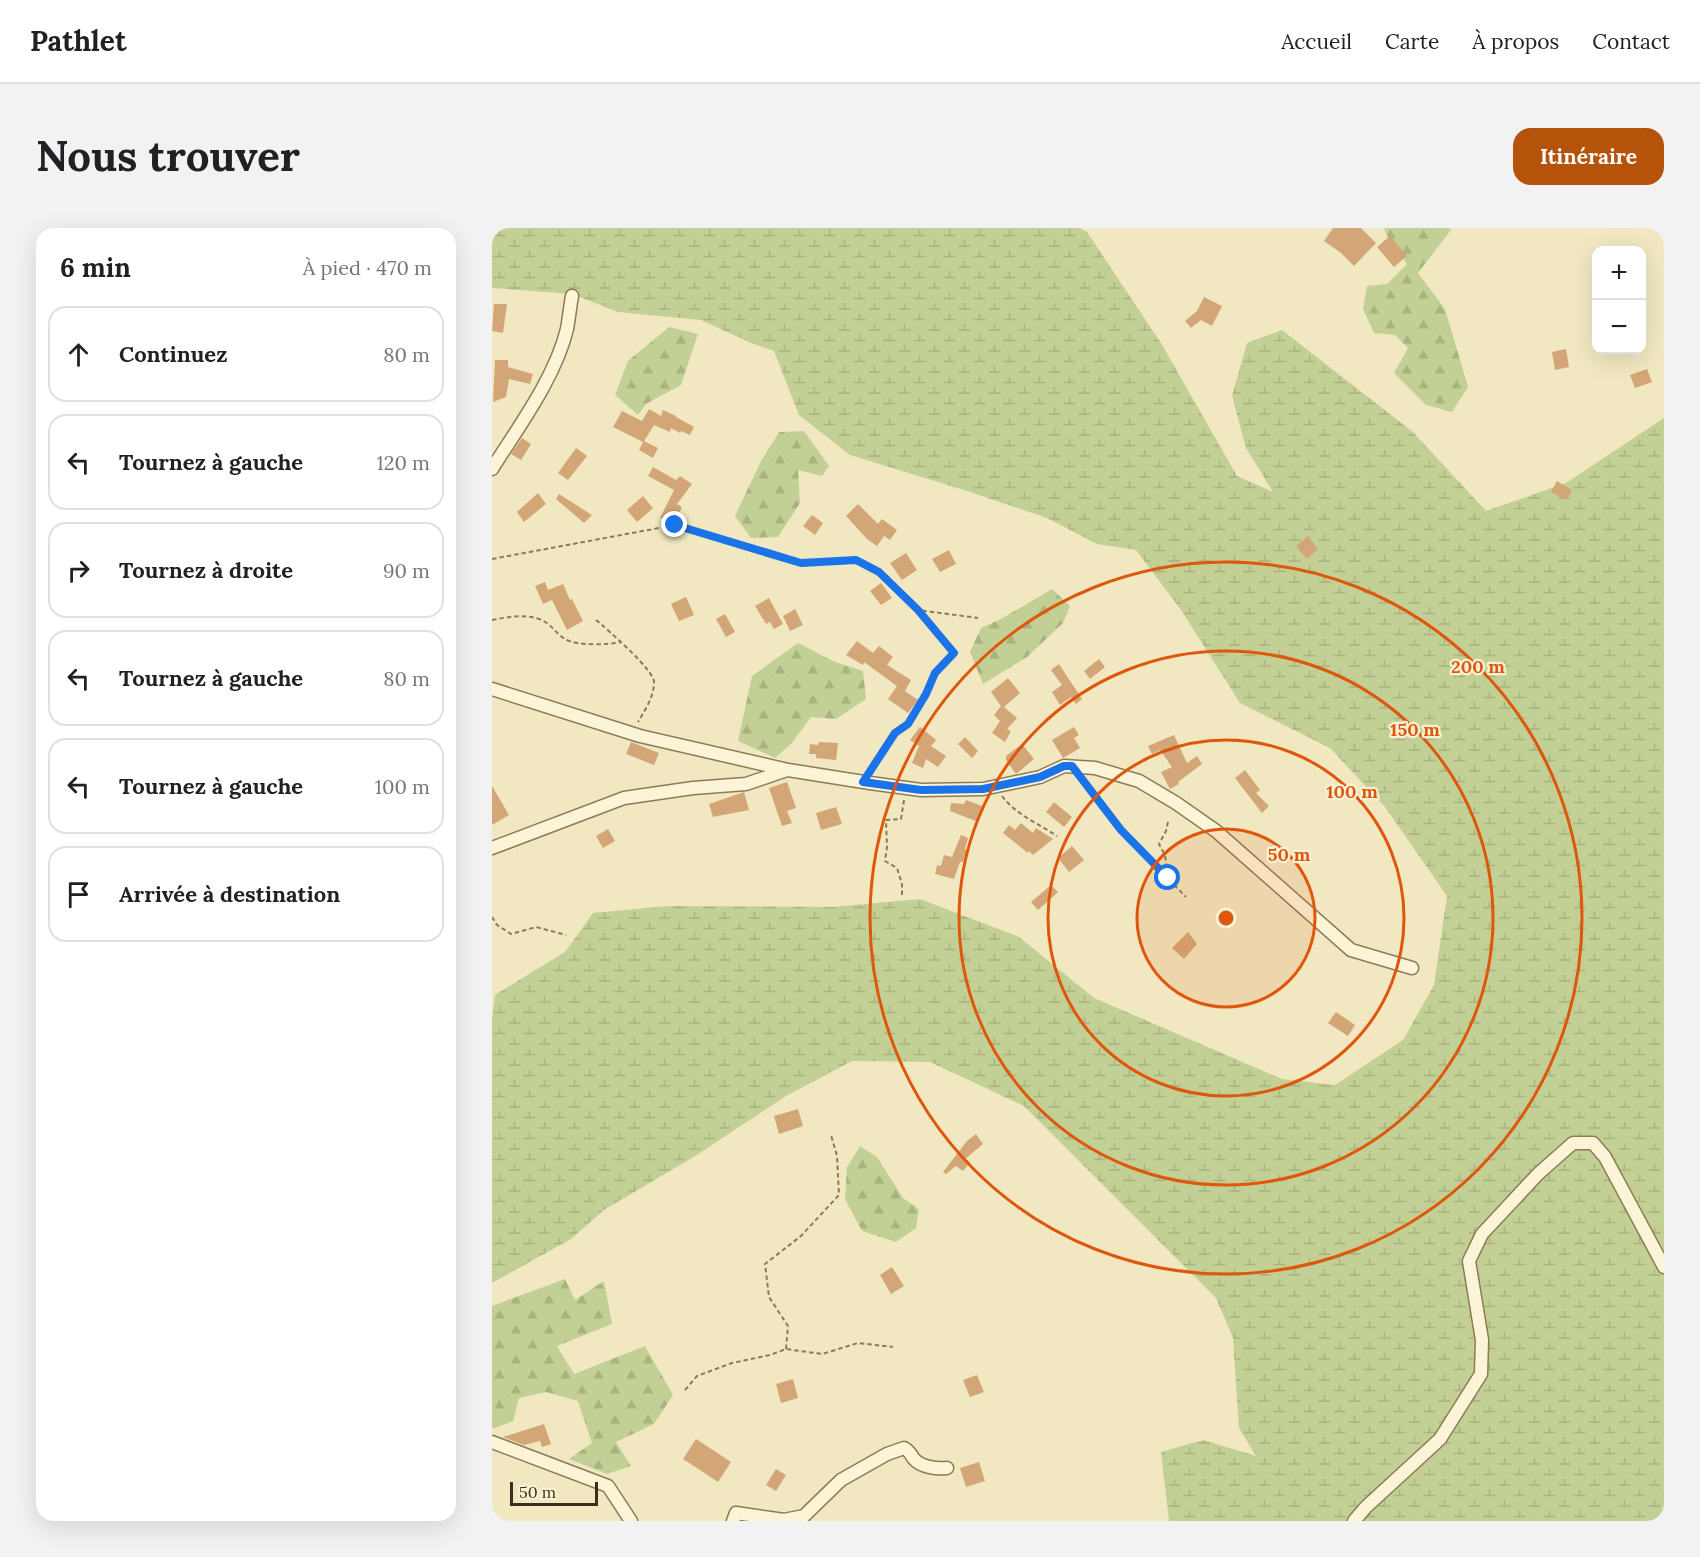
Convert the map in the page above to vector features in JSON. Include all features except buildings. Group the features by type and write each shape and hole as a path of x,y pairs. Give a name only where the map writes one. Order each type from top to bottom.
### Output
{"street":[{"path":"492,469 527,414 550,370 567,329 572,296"},
{"path":"492,689 640,736 788,770 863,782 921,790 983,789 1040,777 1064,766 1095,768 1139,781 1216,831 1351,950 1412,968"},
{"path":"492,848 624,798 693,788 746,784 788,770"},
{"path":"1354,1521 1366,1507 1440,1439 1481,1374 1482,1340 1469,1261 1482,1234 1538,1174 1573,1143 1593,1143 1605,1158 1664,1267"},
{"path":"492,1442 608,1486 631,1521"},
{"path":"733,1521 736,1513 784,1520 804,1516 841,1480 887,1454 904,1448 909,1450 915,1461 937,1469 947,1468"}],"path":[{"path":"492,559 675,525 801,563 856,560 879,572 918,610 954,653 935,673 926,694 908,724 895,733 863,782"},
{"path":"918,610 978,618"},
{"path":"492,620 530,617 551,625 566,640 584,643 621,642"},
{"path":"596,620 651,672 654,681 650,703 634,729 640,736"},
{"path":"1072,766 1121,830 1186,897"},
{"path":"994,787 1006,802 1057,836"},
{"path":"902,895 902,884 897,868 885,861 886,820 901,819 906,788"},
{"path":"1168,822 1159,844 1165,855 1168,878"},
{"path":"492,917 497,925 511,934 536,927 566,934"},
{"path":"786,1349 788,1326 769,1297 765,1264 801,1236 839,1195 837,1156 831,1135"},
{"path":"685,1390 697,1376 732,1363 786,1349 822,1354 858,1343 892,1347"}],"green space":[{"path":"492,228 1080,228 1087,232 1161,343 1237,476 1273,492 1246,448 1232,396 1247,343 1282,330 1413,432 1486,511 1566,483 1664,418 1664,1521 1169,1521 1161,1452 1203,1440 1256,1456 1239,1428 1233,1338 1216,1298 1024,1106 930,1062 852,1061 786,1096 697,1155 604,1210 571,1239 492,1283 492,1017 495,995 565,952 593,913 669,906 833,907 920,899 1019,937 1094,998 1282,1079 1335,1085 1403,1040 1434,985 1447,896 1385,807 1330,748 1240,703 1181,610 1136,550 1097,544 1047,518 850,455 799,415 774,351 701,320 618,312 572,294 492,288"},
{"path":"1384,228 1449,228 1451,230 1418,273 1445,309 1468,387 1452,412 1426,405 1394,373 1408,348 1395,335 1374,333 1363,309 1367,286 1387,284 1407,264"},
{"path":"669,327 698,334 681,385 646,404 638,415 615,395 628,361"},
{"path":"804,431 829,466 822,476 798,470 800,503 778,537 751,538 735,516 761,461 779,432"},
{"path":"1052,589 1070,606 1063,623 1027,657 983,684 970,652 981,628"},
{"path":"798,643 835,662 863,671 866,699 836,719 811,717 792,743 775,758 738,741 752,676"},
{"path":"860,1146 877,1157 903,1198 919,1209 916,1228 896,1242 862,1231 845,1199 847,1167"},
{"path":"565,1279 575,1300 604,1281 612,1324 557,1346 574,1374 645,1346 673,1395 654,1424 616,1442 631,1466 607,1474 569,1459 592,1443 578,1401 546,1392 519,1398 513,1421 492,1429 492,1306"}],"route":[{"path":"675,525 801,563 856,560 879,572 918,610 954,653 935,673 926,694 908,724 895,733 863,782 921,790 983,789 1040,777 1064,766 1072,766 1121,830 1168,878"}]}
